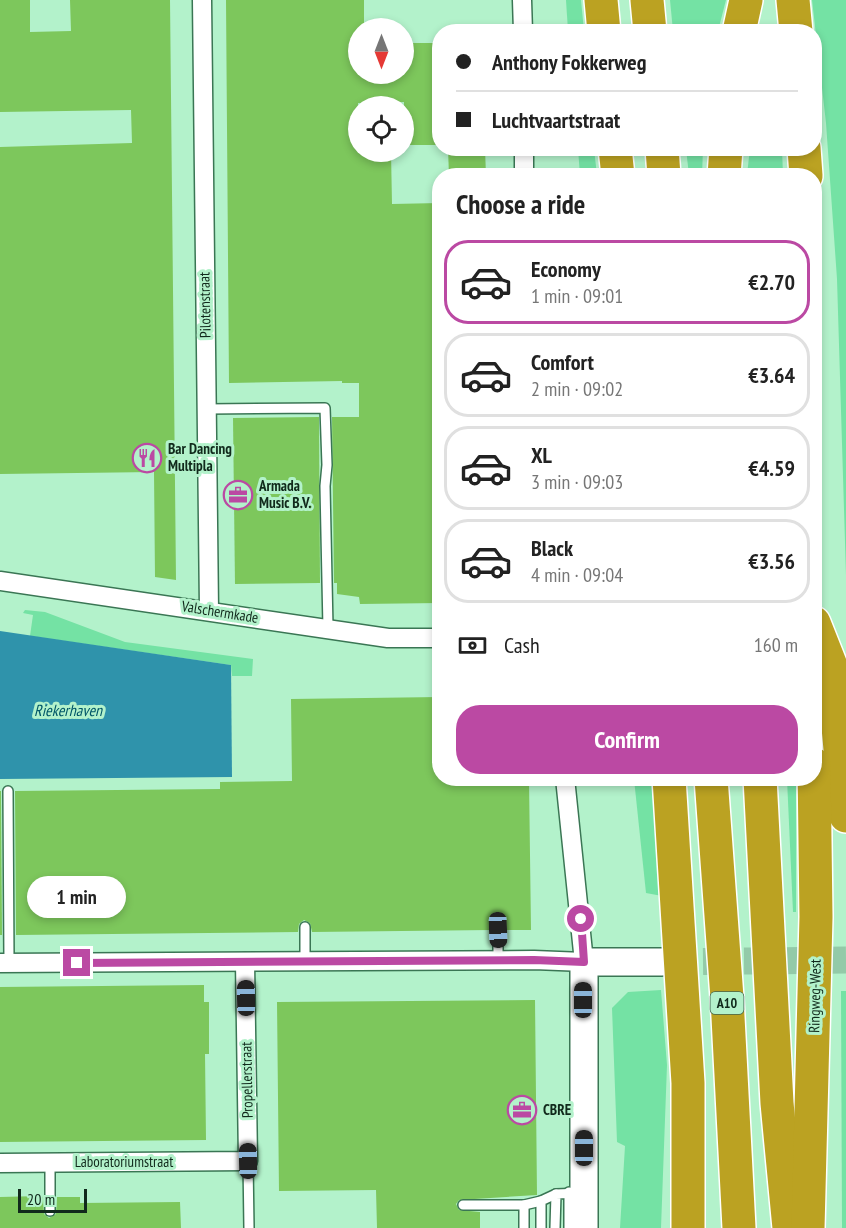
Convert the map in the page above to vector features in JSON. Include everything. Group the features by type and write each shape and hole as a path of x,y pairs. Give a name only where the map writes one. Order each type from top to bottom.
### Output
{"highway":[{"path":"600,0 603,24"},
{"path":"647,0 649,24"},
{"path":"741,24 746,0"},
{"path":"794,0 796,24"},
{"path":"822,644 832,671 846,816"},
{"path":"669,786 688,1083 688,1228"},
{"name":"A10","path":"712,786 727,998 739,1228"},
{"path":"760,786 776,1092 789,1228"},
{"name":"Ringweg-West","path":"808,1228 815,994 814,786"}],"street":[{"name":"Pilotenstraat","path":"202,0 209,610"},
{"path":"522,0 523,24"},
{"name":"Valschermkade","path":"0,581 388,638 432,638"},
{"path":"566,786 584,962 577,1193 584,1228"},
{"path":"5,963 498,960 662,962"},
{"name":"Propellerstraat","path":"245,962 248,1161"},
{"name":"Laboratoriumstraat","path":"0,1163 248,1161"}],"lane":[{"path":"207,409 325,408 328,628"},
{"path":"5,963 8,791"},
{"path":"305,927 305,962"},
{"path":"498,930 498,960"},
{"path":"248,1161 249,1228"},
{"path":"50,1162 50,1211"},
{"path":"463,1205 524,1205 556,1194 577,1193 569,1228"},
{"path":"555,1228 556,1194"},
{"path":"541,1201 542,1228"},
{"path":"524,1205 524,1228"}],"green space":[{"path":"566,0 581,0 583,24 568,24"},
{"path":"670,0 726,0 720,24 672,24"},
{"path":"812,0 846,0 846,575 837,279 822,88 822,24 815,24"},
{"path":"579,156 595,156 596,168 579,168"},
{"path":"687,156 703,156 702,168 688,168"},
{"path":"749,156 782,156 783,168 748,168"},
{"path":"25,610 45,612 125,642 253,659 252,676 232,676 231,665 30,636 33,615 23,613"},
{"path":"635,786 652,786 662,896 646,893"},
{"path":"787,786 796,786 796,912 793,912"},
{"path":"661,990 667,1065 661,1228 620,1228 625,1146 617,1142 612,1008 628,992"},
{"path":"841,991 846,991 846,1228 842,1228"}],"water":[{"name":"Riekerhaven","path":"0,631 231,665 232,777 0,779"}],"building":[{"path":"0,0 30,0 30,32 71,31 70,0 170,0 176,580 155,577 154,472 0,474 0,147 132,143 131,110 0,112"},
{"path":"226,0 364,0 364,18 348,18 348,84 414,84 414,43 432,43 432,145 414,145 414,96 348,96 348,162 391,162 392,204 432,203 432,603 360,604 359,597 337,594 337,583 334,583 332,417 359,417 359,383 342,383 342,381 229,383"},
{"path":"448,156 485,156 486,168 449,168"},
{"path":"319,417 320,583 235,584 233,418"},
{"path":"432,697 432,786 529,786 531,930 505,930 497,923 491,930 312,932 310,923 304,920 299,924 298,932 16,935 15,791 220,789 220,782 292,781 291,699"},
{"path":"1,791 2,935 0,935"},
{"path":"204,985 204,1002 209,1002 209,1054 205,1054 206,1140 0,1142 0,987"},
{"path":"535,1000 537,1195 459,1200 456,1204 459,1210 480,1212 480,1228 377,1228 376,1190 279,1191 277,1002"},
{"path":"0,1197 43,1197 44,1214 49,1218 56,1214 57,1197 80,1197 80,1203 180,1202 181,1228 0,1228"}],"tunnel":[{"path":"662,962 846,960"}],"place":[{"name":"Bar Dancing Multipla","path":"147,458"},
{"name":"Armada Music B.V.","path":"238,495"},
{"name":"CBRE","path":"522,1110"}],"route":[{"path":"77,963 534,960 584,962 581,919"}]}
